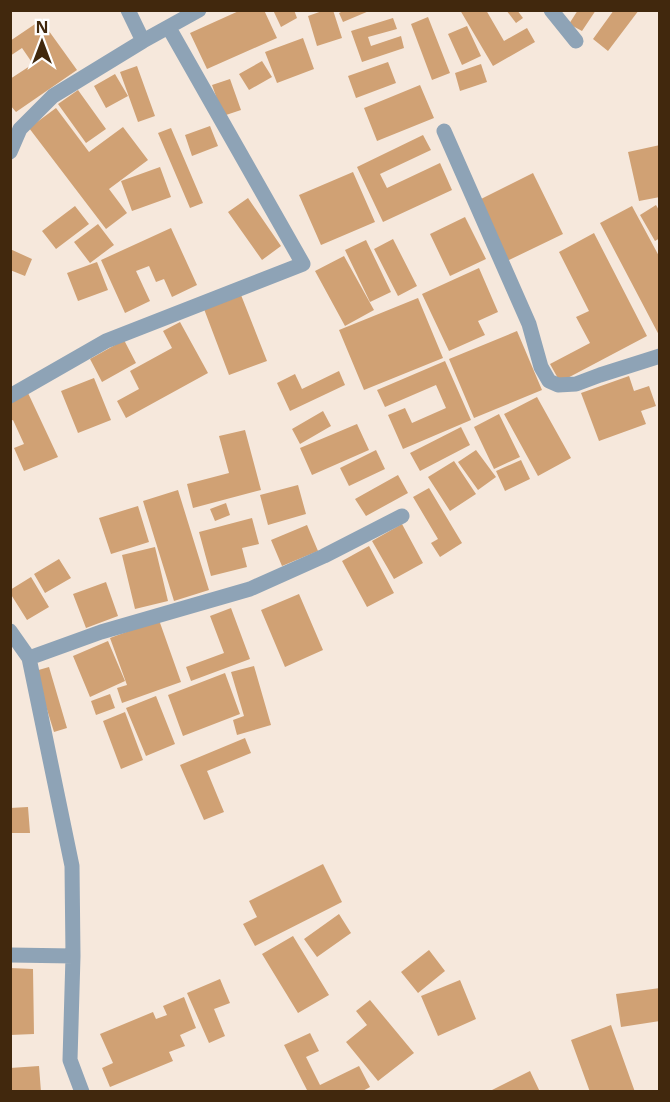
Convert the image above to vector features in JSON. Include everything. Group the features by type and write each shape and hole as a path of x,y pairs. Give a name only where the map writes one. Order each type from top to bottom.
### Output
{"street":[{"path":"128,10 143,41"},
{"path":"10,152 20,129 53,96 143,41 200,10"},
{"path":"551,10 576,41"},
{"path":"10,396 106,341 303,264 170,28"},
{"path":"444,130 529,324 541,366 549,381 558,385 576,384 660,356"},
{"path":"29,658 101,632 250,589 324,556 402,516"},
{"path":"11,632 29,658 72,866 73,956 70,1060 82,1092"},
{"path":"10,955 73,956"}],"building":[{"path":"241,10 264,10 277,38 207,69 190,33"},
{"path":"273,10 294,10 297,18 281,27"},
{"path":"325,10 333,10 342,38 317,46 308,16"},
{"path":"345,10 369,11 343,22 339,13"},
{"path":"460,10 486,10 504,41 527,28 535,42 493,66"},
{"path":"506,10 517,10 523,18 516,23"},
{"path":"578,10 596,10 582,31 569,24"},
{"path":"614,10 639,10 608,51 593,39"},
{"path":"428,17 450,73 432,80 411,24"},
{"path":"393,18 397,29 368,37 371,46 401,36 404,48 362,62 351,31"},
{"path":"41,20 77,70 16,112 10,105 10,79 33,64 22,48 10,56 10,41"},
{"path":"467,26 481,56 462,65 448,34"},
{"path":"303,38 314,69 277,83 265,52"},
{"path":"262,61 272,77 249,90 239,74"},
{"path":"388,62 396,83 356,98 348,76"},
{"path":"481,64 487,82 460,91 455,73"},
{"path":"137,66 155,116 138,122 120,72"},
{"path":"115,74 128,96 106,108 94,86"},
{"path":"230,79 241,110 223,116 212,85"},
{"path":"420,85 434,118 377,141 364,108"},
{"path":"78,90 106,129 86,143 58,104"},
{"path":"56,108 89,152 123,127 148,160 109,189 127,213 106,229 29,128"},
{"path":"210,126 218,146 192,156 185,135"},
{"path":"171,128 203,203 190,208 158,133"},
{"path":"423,135 431,150 380,174 387,188 440,163 452,190 383,222 357,167"},
{"path":"660,145 660,197 639,201 628,152"},
{"path":"160,167 171,197 132,211 121,181"},
{"path":"353,172 375,222 321,245 299,195"},
{"path":"533,173 563,234 507,261 477,201"},
{"path":"248,198 281,246 262,260 228,212"},
{"path":"656,205 660,212 660,238 655,241 640,215"},
{"path":"75,206 89,224 56,249 42,231"},
{"path":"632,206 660,258 660,337 600,223"},
{"path":"465,217 486,259 450,276 430,234"},
{"path":"98,224 114,245 90,263 74,242"},
{"path":"171,228 197,285 172,297 164,279 156,282 149,266 136,271 150,301 125,313 101,260"},
{"path":"594,233 647,336 560,382 550,364 590,343 576,317 589,311 559,252"},
{"path":"393,239 417,286 398,296 374,249"},
{"path":"366,240 391,292 370,302 345,250"},
{"path":"10,249 32,259 25,276 10,270"},
{"path":"344,256 374,310 345,326 315,271"},
{"path":"97,262 108,290 78,301 67,273"},
{"path":"479,268 498,312 478,321 485,335 449,351 422,294"},
{"path":"241,295 267,361 229,375 204,309"},
{"path":"418,298 443,358 364,390 339,330"},
{"path":"180,322 208,373 126,418 117,401 139,389 130,371 172,348 163,331"},
{"path":"517,331 542,390 474,418 449,359"},
{"path":"124,340 136,363 102,382 90,359"},
{"path":"445,361 471,420 403,449 388,415 405,408 412,423 446,408 436,385 385,407 377,390"},
{"path":"339,371 345,385 290,411 277,383 295,374 302,389"},
{"path":"629,376 634,391 649,386 656,406 641,411 646,424 599,441 581,393"},
{"path":"94,378 111,420 78,433 61,391"},
{"path":"28,393 58,457 24,471 14,448 24,444 13,420 10,421 10,401"},
{"path":"537,397 571,458 538,476 504,414"},
{"path":"323,411 331,426 300,444 292,429"},
{"path":"499,414 520,457 494,469 474,427"},
{"path":"357,424 369,450 312,475 300,448"},
{"path":"461,427 470,445 420,471 410,453"},
{"path":"245,430 261,490 193,508 187,484 229,473 219,436"},
{"path":"376,450 385,469 349,486 340,468"},
{"path":"476,450 496,477 478,490 458,462"},
{"path":"521,460 530,479 505,491 496,471"},
{"path":"454,461 476,494 450,511 428,477"},
{"path":"398,475 408,493 366,516 355,499"},
{"path":"298,485 306,514 268,525 260,495"},
{"path":"429,488 462,543 440,557 431,543 438,539 413,497"},
{"path":"178,490 209,590 174,601 143,501"},
{"path":"226,503 230,515 215,521 210,509"},
{"path":"138,506 149,542 111,554 99,518"},
{"path":"252,518 259,544 242,548 247,567 211,576 199,532"},
{"path":"402,524 423,563 394,579 372,541"},
{"path":"307,525 318,551 282,566 271,540"},
{"path":"369,546 394,593 367,607 342,561"},
{"path":"155,547 168,601 135,609 122,555"},
{"path":"59,559 71,578 45,593 34,574"},
{"path":"31,577 49,607 27,620 10,590"},
{"path":"106,582 118,616 86,628 73,594"},
{"path":"299,594 323,650 285,667 261,610"},
{"path":"231,608 250,659 191,681 186,667 224,653 210,616"},
{"path":"159,620 181,682 122,703 117,688 127,685 110,638"},
{"path":"108,641 125,681 90,697 73,656"},
{"path":"254,666 271,725 237,735 233,720 244,716 231,672"},
{"path":"49,667 67,728 54,732 35,671"},
{"path":"225,673 240,714 183,736 168,695"},
{"path":"110,694 115,708 96,715 91,701"},
{"path":"156,696 175,744 146,756 126,708"},
{"path":"125,712 143,760 121,769 103,721"},
{"path":"245,738 251,753 207,771 224,812 204,820 180,765"},
{"path":"28,807 30,833 10,833 10,808"},
{"path":"323,864 342,902 255,946 243,924 257,917 249,901"},
{"path":"339,914 351,933 317,957 304,939"},
{"path":"293,936 329,995 298,1013 262,954"},
{"path":"429,950 445,971 418,993 401,972"},
{"path":"10,968 33,969 34,1034 10,1035"},
{"path":"220,979 230,1003 214,1009 225,1036 209,1043 187,993"},
{"path":"460,980 476,1019 438,1036 421,996"},
{"path":"660,988 660,1021 621,1027 616,994"},
{"path":"184,997 196,1028 180,1035 185,1046 169,1052 173,1061 110,1087 102,1068 113,1063 100,1034 153,1012 156,1019 167,1015 163,1006"},
{"path":"370,1000 414,1053 378,1081 346,1042 367,1025 356,1011"},
{"path":"611,1025 635,1092 590,1092 571,1040"},
{"path":"310,1033 319,1051 306,1057 320,1085 359,1066 370,1087 361,1092 308,1092 284,1045"},
{"path":"39,1066 41,1092 10,1092 10,1068"},
{"path":"530,1071 540,1092 488,1092"}]}
